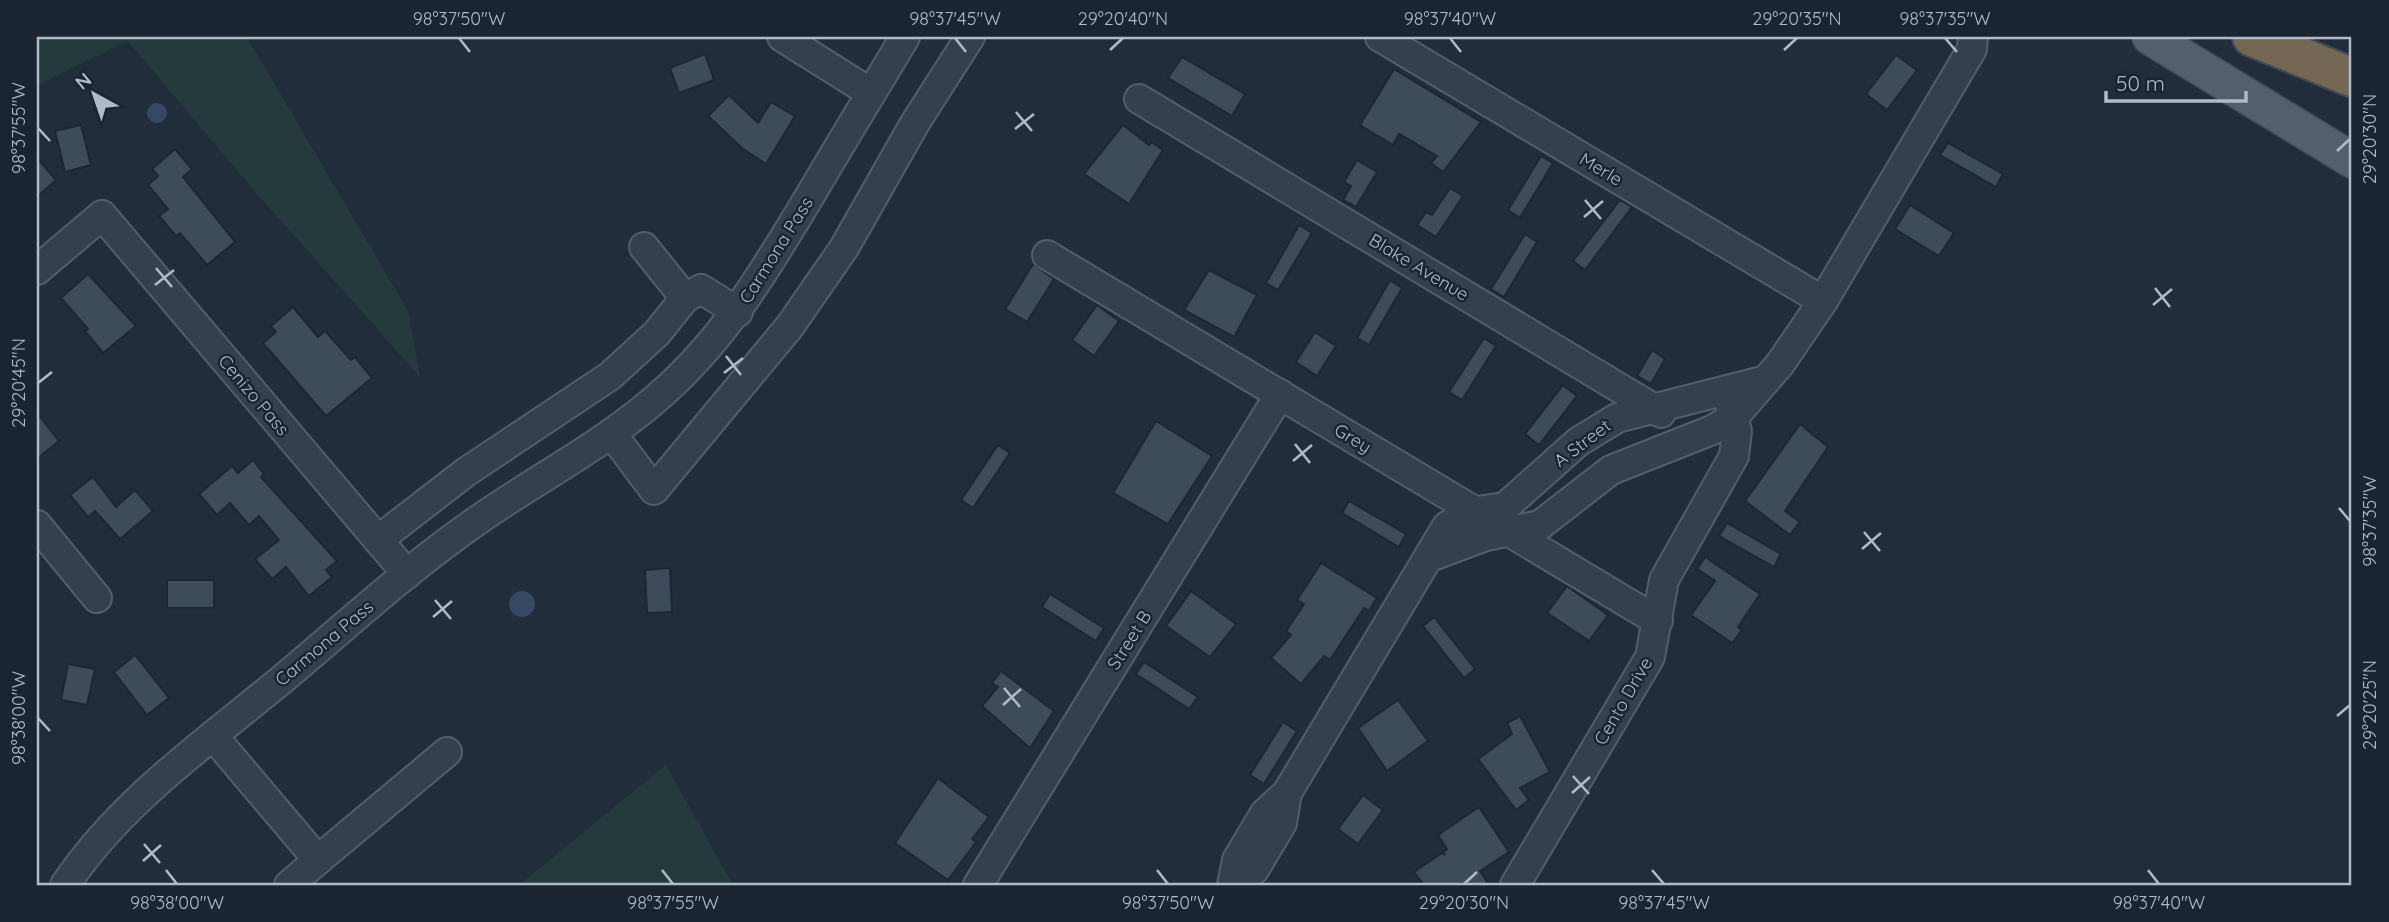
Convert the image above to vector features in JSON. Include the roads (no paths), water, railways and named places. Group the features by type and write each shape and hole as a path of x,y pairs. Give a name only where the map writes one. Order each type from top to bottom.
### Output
{"highway":[{"path":"2252,37 2352,77"},
{"path":"2284,37 2352,77"}],"main road":[{"path":"2150,37 2352,160"}],"street":[{"path":"782,37 871,93"},
{"name":"Carmona Pass","path":"65,885 80,862 115,824 214,736 407,574 477,521 611,434 666,391 707,350 738,312 905,37"},
{"path":"611,434 654,489 790,326 844,248 915,123 970,37"},
{"name":"Merle","path":"1380,37 1823,301"},
{"path":"1430,557 1486,536 1513,533 1549,519 1611,470 1699,435 1733,418 1766,380 1823,301 1978,41"},
{"name":"Blake Avenue","path":"1139,99 1699,435"},
{"name":"Cenizo Pass","path":"37,270 102,215 407,574"},
{"path":"644,247 685,298"},
{"name":"Grey","path":"1047,255 1658,621"},
{"path":"378,540 466,472 610,376 657,333 685,298 701,289 738,312"},
{"name":"A Street","path":"1234,883 1254,870 1282,823 1287,793 1447,526 1477,511 1505,507 1598,428 1617,418 1690,402 1766,380"},
{"name":"Cento Drive","path":"1515,885 1650,657 1664,579 1734,456 1737,431 1726,391"},
{"name":"Street B","path":"978,885 1280,394"},
{"path":"37,525 97,598"},
{"path":"214,736 318,860"},
{"path":"289,885 447,752"}],"water":[{"path":"153,103 161,103 167,113 161,123 153,123 147,117 147,109"},
{"path":"522,591 531,595 535,604 531,613 522,617 513,613 509,604 513,595"}]}
